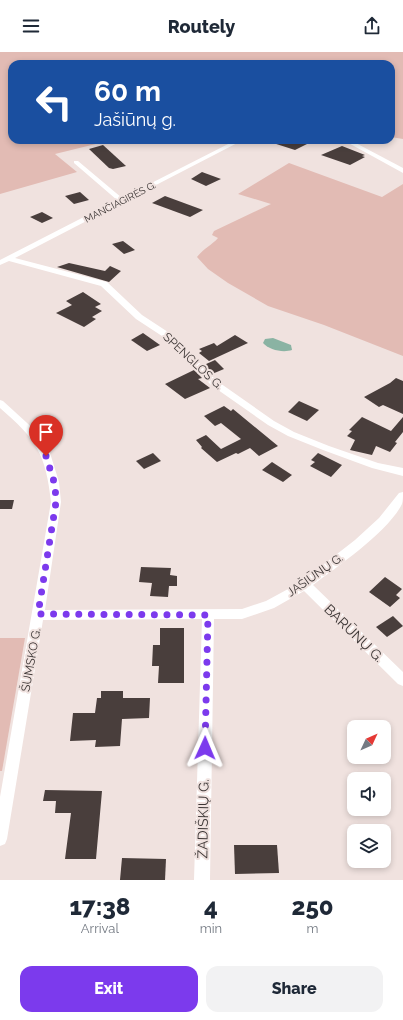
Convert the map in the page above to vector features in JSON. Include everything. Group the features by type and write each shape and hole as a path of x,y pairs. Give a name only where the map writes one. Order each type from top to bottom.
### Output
{"street":[{"name":"MANČIAGIRĖS G.","path":"4,261 232,144"},
{"path":"353,144 403,171"},
{"path":"76,162 122,201"},
{"name":"SPENGLOS G.","path":"4,261 98,281 104,284 139,317 168,336 214,383 271,423 291,434 326,448 376,466 403,472"},
{"name":"ŠUMSKO G.","path":"0,403 28,428 39,441 46,456 55,485 56,502 0,839"},
{"name":"JAŠIŪNŲ G.","path":"38,614 208,615 242,614 249,612 270,605 305,585 359,543 383,521 403,496"},
{"name":"BARŪNŲ G.","path":"305,585 403,680"},
{"name":"ŽADIŠKIŲ G.","path":"202,880 208,615"}],"shaded area":[{"path":"0,52 403,52 403,139 395,138 395,60 8,60 8,144 96,144 55,154 77,172 0,194"},
{"path":"289,163 382,197 403,184 403,356 324,325 268,306 228,283 208,269 197,257 218,238 212,235 214,231 271,204 238,194"},
{"path":"273,338 291,345 292,350 276,350 263,343 265,339"},
{"path":"0,638 25,638 2,771 0,771"}],"building":[{"path":"276,144 307,144 295,150"},
{"path":"103,145 126,166 113,169 109,168 89,149"},
{"path":"342,146 365,155 362,156 365,157 350,165 321,155"},
{"path":"202,172 221,179 206,186 191,179"},
{"path":"80,192 89,200 74,204 65,196"},
{"path":"165,196 203,210 190,217 152,203"},
{"path":"42,212 53,218 42,223 30,217"},
{"path":"123,241 135,250 124,254 112,244"},
{"path":"69,263 105,271 110,266 121,271 109,282 57,267"},
{"path":"83,292 101,304 95,307 102,311 92,317 96,319 84,327 56,313 72,305 66,301"},
{"path":"143,333 160,345 147,351 131,340"},
{"path":"235,335 248,343 209,361 199,353 202,351 199,349 214,343 217,346"},
{"path":"215,360 224,369 212,374 204,365"},
{"path":"194,370 202,378 198,379 210,388 185,399 165,384"},
{"path":"396,378 403,381 403,414 383,405 379,407 364,397 390,383"},
{"path":"299,401 319,410 307,421 288,412"},
{"path":"224,406 231,411 233,409 278,446 259,456 250,448 217,462 201,448 202,447 196,440 206,435 221,449 241,439 221,423 215,426 204,416"},
{"path":"362,417 391,431 403,417 403,432 395,442 397,443 390,452 376,446 372,455 350,450 355,440 347,436 352,431 349,430"},
{"path":"153,453 161,461 144,469 136,461"},
{"path":"318,453 342,465 331,477 310,466 315,462 311,460"},
{"path":"272,462 292,475 283,482 262,470"},
{"path":"0,500 14,500 12,509 0,509"},
{"path":"141,567 171,568 170,575 177,576 177,586 169,586 168,597 150,596 152,583 139,582"},
{"path":"385,577 402,589 396,595 400,598 390,607 369,592"},
{"path":"393,616 403,626 387,637 376,627"},
{"path":"160,628 184,628 184,683 158,683 159,666 152,666 153,645 160,645"},
{"path":"101,691 123,691 123,698 150,698 149,718 122,719 120,746 95,747 96,740 70,741 73,713 95,713 97,698 101,698"},
{"path":"45,790 102,791 96,859 65,859 71,813 55,813 56,801 43,801"},
{"path":"234,845 277,845 279,873 235,874"},
{"path":"122,858 166,859 165,880 120,880"}],"route":[{"path":"46,456 55,485 56,502 38,614 208,615 205,748"}]}
